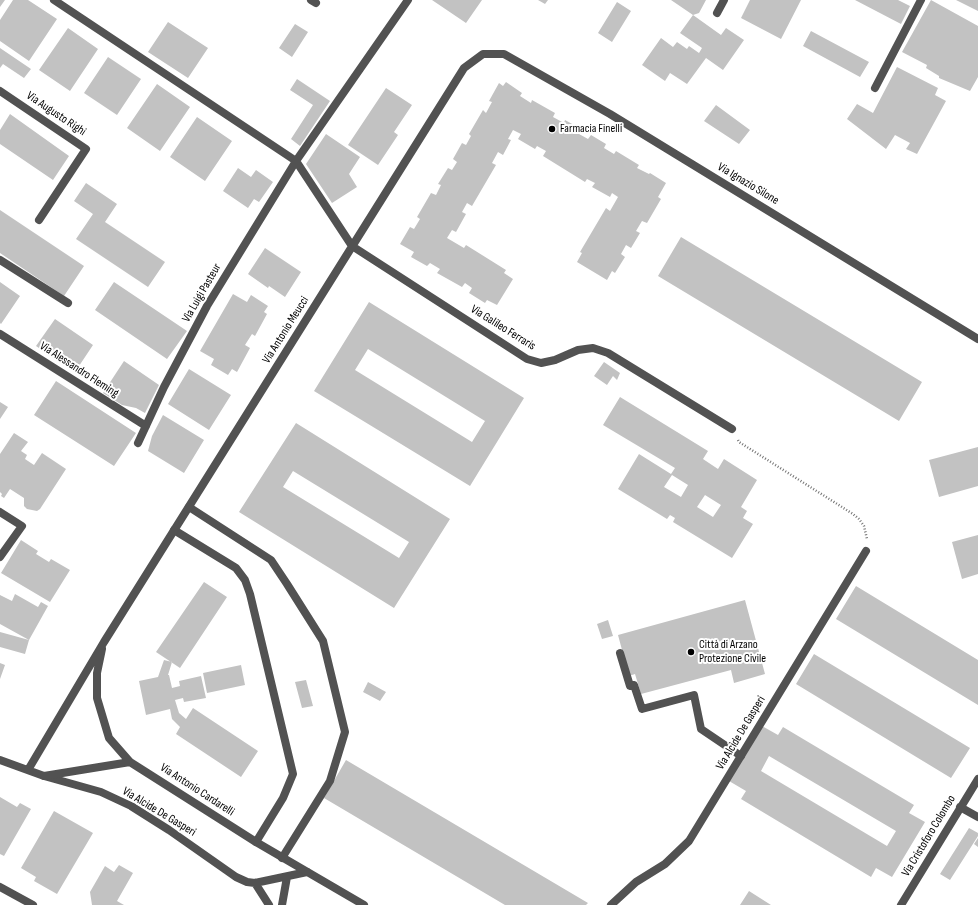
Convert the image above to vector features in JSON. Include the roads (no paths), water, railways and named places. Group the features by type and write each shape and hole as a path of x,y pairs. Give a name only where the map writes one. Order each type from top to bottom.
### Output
{"street":[{"path":"54,0 296,161 352,246"},
{"name":"Via Luigi Pasteur","path":"138,443 164,387 207,306 296,161 408,0"},
{"path":"718,13 724,0"},
{"path":"875,88 921,0"},
{"name":"Via Antonio Meucci","path":"104,642 464,68 484,54 504,54"},
{"name":"Via Ignazio Silone","path":"504,54 610,114 978,339"},
{"name":"Via Augusto Righi","path":"0,91 86,149 39,220"},
{"name":"Via Galileo Ferraris","path":"352,246 527,359 541,363 555,360 578,350 593,348 608,353 732,429"},
{"path":"0,260 68,303"},
{"name":"Via Alessandro Fleming","path":"0,334 146,426"},
{"path":"188,507 271,560 323,641 345,732 330,781 282,858"},
{"path":"0,512 22,526 0,557"},
{"path":"174,530 236,568 245,580 250,594 293,774 283,798 256,842"},
{"name":"Via Alcide De Gasperi","path":"611,905 636,882 665,864 689,841 866,551"},
{"path":"28,770 104,642"},
{"name":"Via Antonio Cardarelli","path":"104,642 97,673 97,698 109,738 130,762 282,858 364,905"},
{"path":"620,653 630,686 634,685 642,709 694,695 701,729 741,756"},
{"name":"Via Alcide De Gasperi","path":"0,760 44,776 101,792 131,806 169,830 236,877 247,882 255,883 307,872"},
{"name":"Via Alcide De Gasperi","path":"44,776 130,762"},
{"name":"Via Cristoforo Colombo","path":"900,905 978,779"},
{"path":"960,807 978,817"},
{"path":"282,905 287,877"},
{"path":"255,883 269,905"},
{"path":"0,887 33,905"}],"place":[{"name":"Farmacia Finelli","path":"552,129"},
{"name":"Città di Arzano Protezione Civile","path":"691,652"}]}
